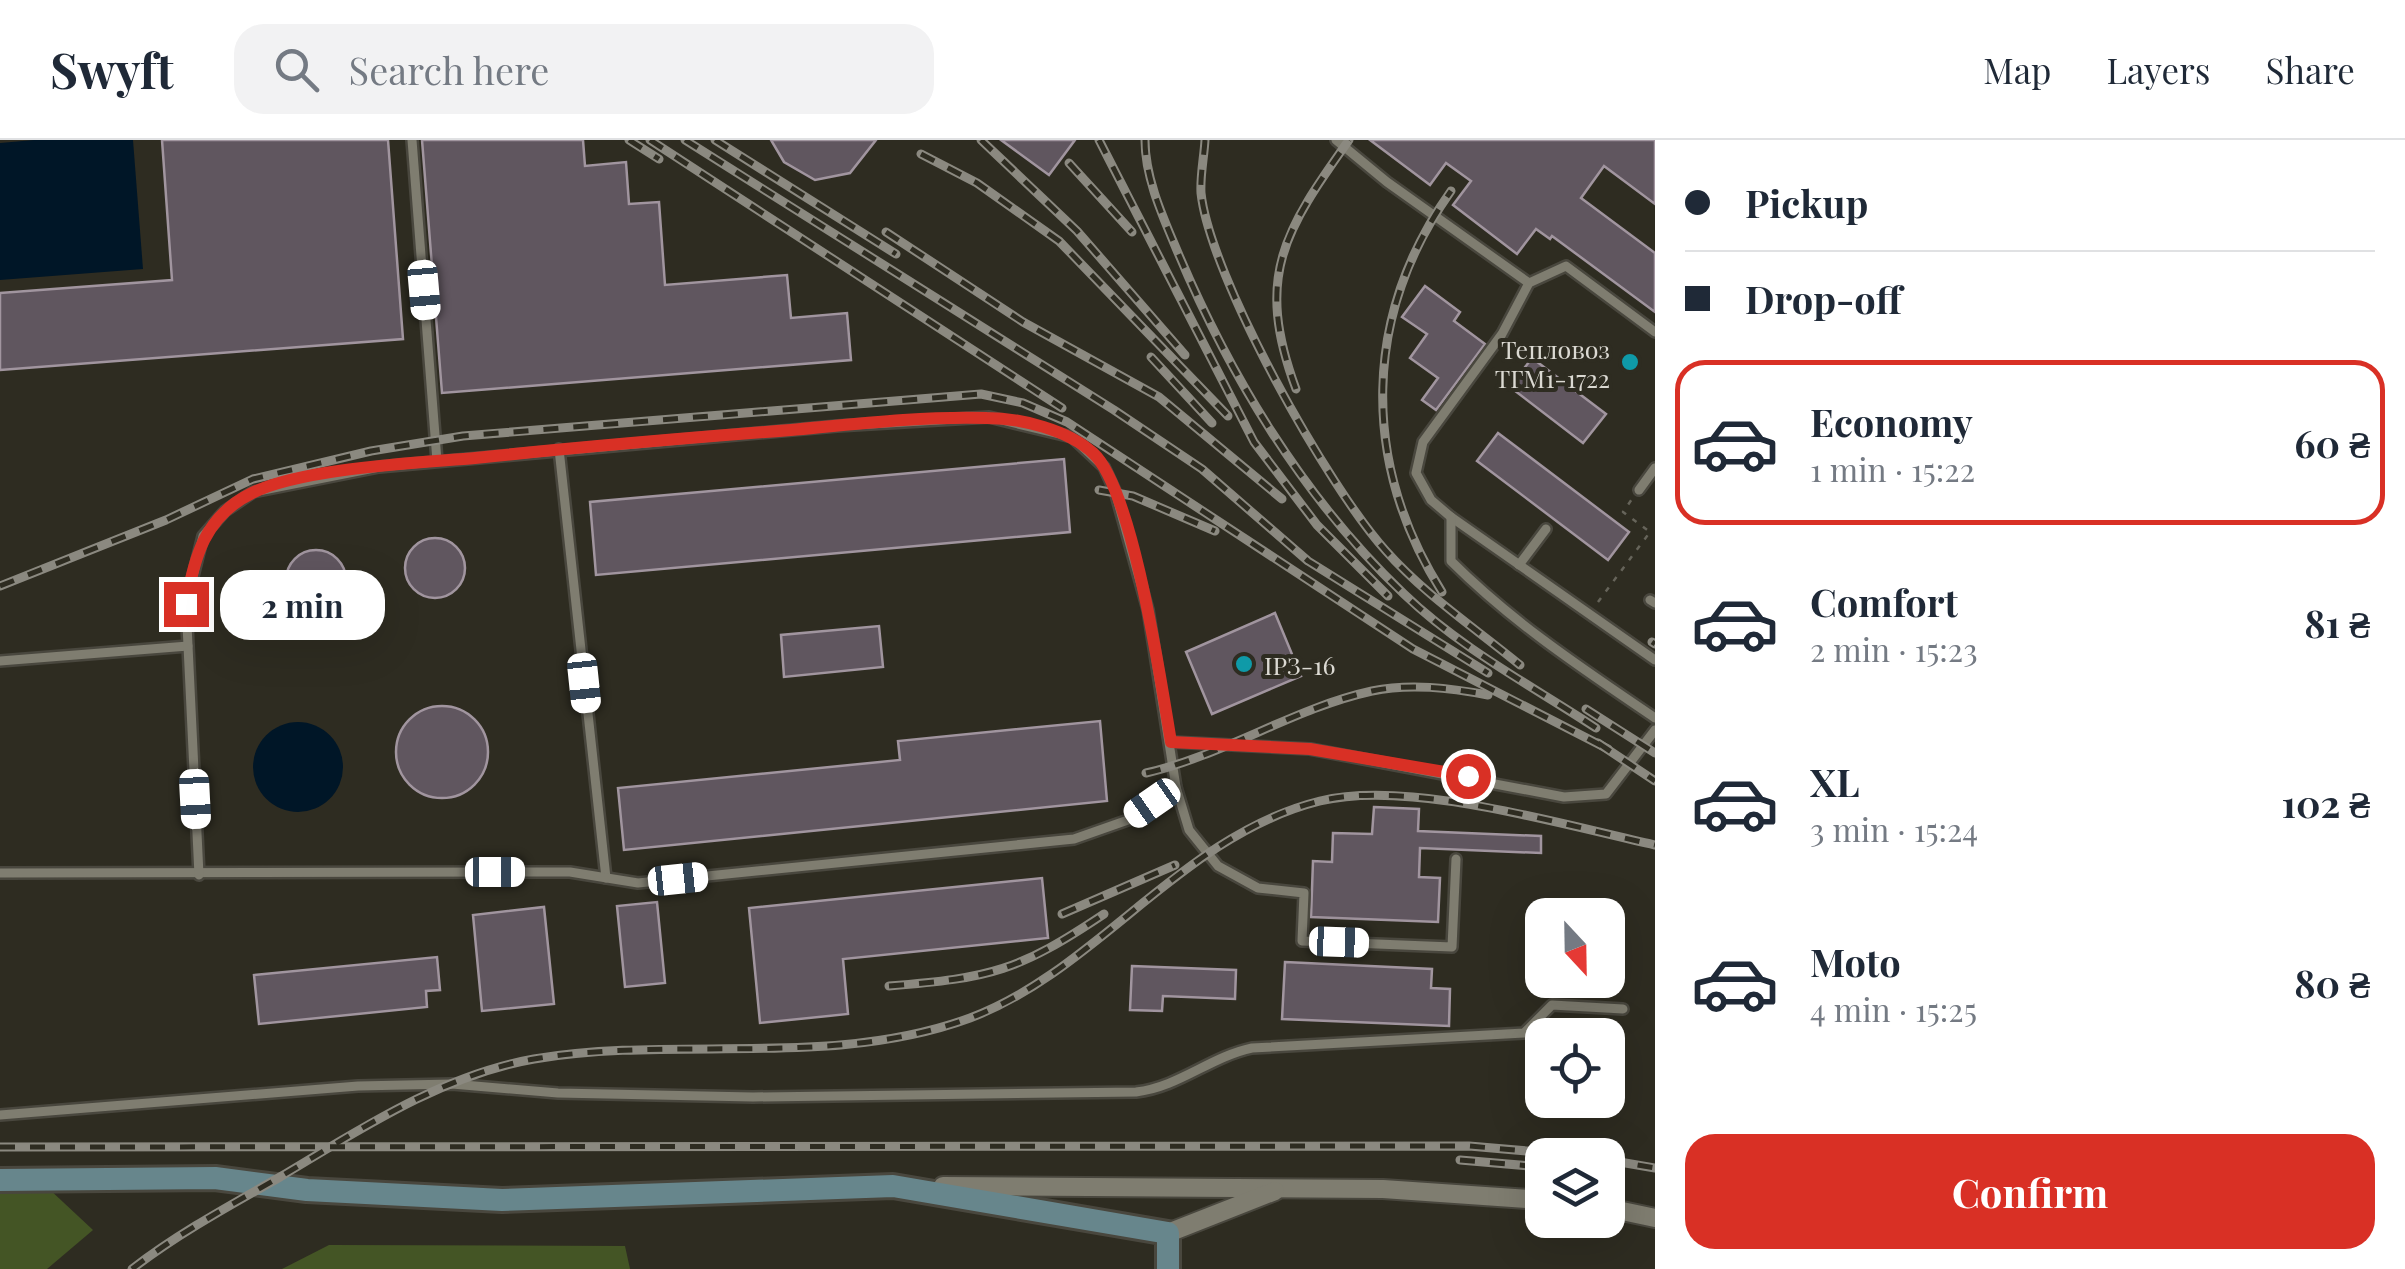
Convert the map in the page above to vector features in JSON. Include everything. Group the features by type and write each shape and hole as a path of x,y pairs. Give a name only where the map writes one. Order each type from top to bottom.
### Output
{"street":[{"path":"0,1180 215,1178 307,1190 502,1200 893,1186 1383,1188 1525,1199"},
{"path":"893,1186 1168,1233 1284,1188"},
{"path":"1625,1212 1655,1218"},
{"path":"1168,1233 1168,1269"}],"lane":[{"path":"412,140 437,461"},
{"path":"1336,140 1387,182 1529,283"},
{"path":"1655,332 1566,266 1529,283 1502,334 1422,442 1416,457 1421,488 1451,517 1655,660"},
{"path":"199,875 186,604 192,566 203,536 225,511 253,492 293,481 437,461 990,418 1072,438 1095,454 1116,492 1148,610 1176,787 1189,830 1218,866 1258,888 1304,893 1302,941 1452,947 1456,859"},
{"path":"558,449 606,878"},
{"path":"1639,490 1655,468"},
{"path":"1451,517 1451,561 1486,596 1552,648 1655,718"},
{"path":"1519,564 1546,529"},
{"path":"0,661 188,646"},
{"path":"1171,742 1310,749 1564,797 1606,794 1655,730"},
{"path":"0,873 570,872 638,883 1074,839 1128,820 1176,787"},
{"path":"0,1114 433,1085 558,1093 753,1097 1136,1092 1160,1090 1228,1053 1252,1048 1524,1032 1552,1005 1623,1009"}],"path":[{"path":"1589,614 1650,532 1623,512 1639,490"}],"green space":[{"path":"48,1188 93,1230 47,1269 0,1269 0,1189"},
{"path":"329,1245 625,1246 630,1269 282,1269"}],"water":[{"path":"133,140 143,269 0,280 0,143"},
{"path":"289,722 307,722 323,729 336,742 343,767 336,792 323,805 307,812 289,812 273,805 260,792 253,776 253,758 260,742 273,729"}],"building":[{"path":"162,140 388,140 403,339 0,370 0,293 172,280"},
{"path":"422,140 583,140 585,166 626,162 629,204 659,202 665,285 787,275 791,318 847,313 851,360 442,393"},
{"path":"771,140 876,140 850,173 815,180 784,162"},
{"path":"1001,140 1075,140 1049,175"},
{"path":"1370,140 1655,140 1655,204 1604,166 1581,198 1655,253 1655,312 1552,236 1550,239 1536,229 1517,254 1453,205 1471,181 1446,163 1430,185"},
{"path":"1425,286 1460,312 1454,321 1485,344 1436,410 1422,400 1438,378 1410,358 1427,334 1402,317"},
{"path":"1532,358 1606,414 1583,443 1510,387"},
{"path":"1498,433 1629,532 1608,560 1477,461"},
{"path":"1064,459 1070,532 596,575 590,502"},
{"path":"435,538 457,546 465,568 457,590 435,598 413,590 405,568 413,546"},
{"path":"316,550 337,559 346,580 337,601 316,610 295,601 286,580 295,559"},
{"name":"ІРЗ-16","path":"1275,613 1301,676 1212,714 1186,652"},
{"path":"879,626 883,667 784,677 781,635"},
{"path":"442,706 459,710 474,720 484,735 488,752 484,769 474,784 459,794 442,798 425,794 410,784 400,769 396,752 400,735 410,720 425,710"},
{"path":"1100,721 1107,801 624,850 618,788 900,760 898,741"},
{"path":"1374,807 1419,809 1418,831 1541,836 1541,853 1420,848 1419,877 1440,878 1438,922 1311,917 1313,861 1332,862 1333,833 1372,834"},
{"path":"1042,878 1048,938 843,959 848,1014 760,1023 749,908"},
{"path":"657,902 665,983 625,987 617,906"},
{"path":"544,907 554,1004 482,1011 473,915"},
{"path":"437,957 440,990 426,991 427,1007 259,1024 254,975"},
{"path":"1285,962 1432,969 1431,988 1450,989 1449,1026 1282,1019"},
{"path":"1132,966 1236,970 1235,999 1163,996 1162,1011 1130,1010"}],"railway":[{"path":"629,140 659,159"},
{"path":"650,140 1062,408"},
{"path":"685,140 1114,410 1202,469 1308,561 1488,673"},
{"path":"715,140 896,254"},
{"path":"981,140 1077,231 1185,355"},
{"path":"1099,140 1254,442 1317,525 1388,596"},
{"path":"1145,140 1151,182 1160,209 1220,342 1272,433 1334,518 1426,614 1472,649 1596,728"},
{"path":"1205,140 1201,193 1209,230 1248,326 1304,432 1386,551 1433,596 1520,665"},
{"path":"1296,389 1284,350 1277,284 1293,229 1349,140"},
{"path":"921,154 977,183 1059,241 1228,416"},
{"path":"1069,163 1132,232"},
{"path":"1442,592 1415,543 1397,492 1386,441 1383,390 1388,339 1401,288 1422,239 1451,191"},
{"path":"886,232 1023,322 1159,397 1282,499"},
{"path":"1151,357 1212,423"},
{"path":"0,586 166,520 253,479 371,451 463,436 981,394 1023,403 1067,422 1413,649 1608,749"},
{"path":"1099,490 1133,496 1215,531"},
{"path":"1146,773 1204,755 1315,708 1372,691 1430,687 1488,695"},
{"path":"1586,709 1655,753"},
{"path":"1598,743 1655,781"},
{"path":"132,1269 204,1220 371,1123 434,1091 500,1067 588,1052 863,1043 970,1018 1059,969 1225,842 1271,818 1320,801 1356,796 1441,800 1532,816 1655,845"},
{"path":"1062,914 1175,865"},
{"path":"889,986 954,979 1003,968 1049,948 1104,914"},
{"path":"0,1147 1469,1146 1525,1151"},
{"path":"1460,1160 1525,1166"},
{"path":"1625,1163 1655,1168"}],"place":[{"name":"Тепловоз ТГМ1-1722","path":"1630,362"},
{"name":"ІРЗ-16","path":"1244,664"}],"route":[{"path":"186,604 192,566 203,536 225,511 253,492 293,481 379,467 558,449 990,418 1028,424 1072,438 1095,454 1104,467 1116,492 1148,610 1171,742 1310,749 1468,776"}]}
